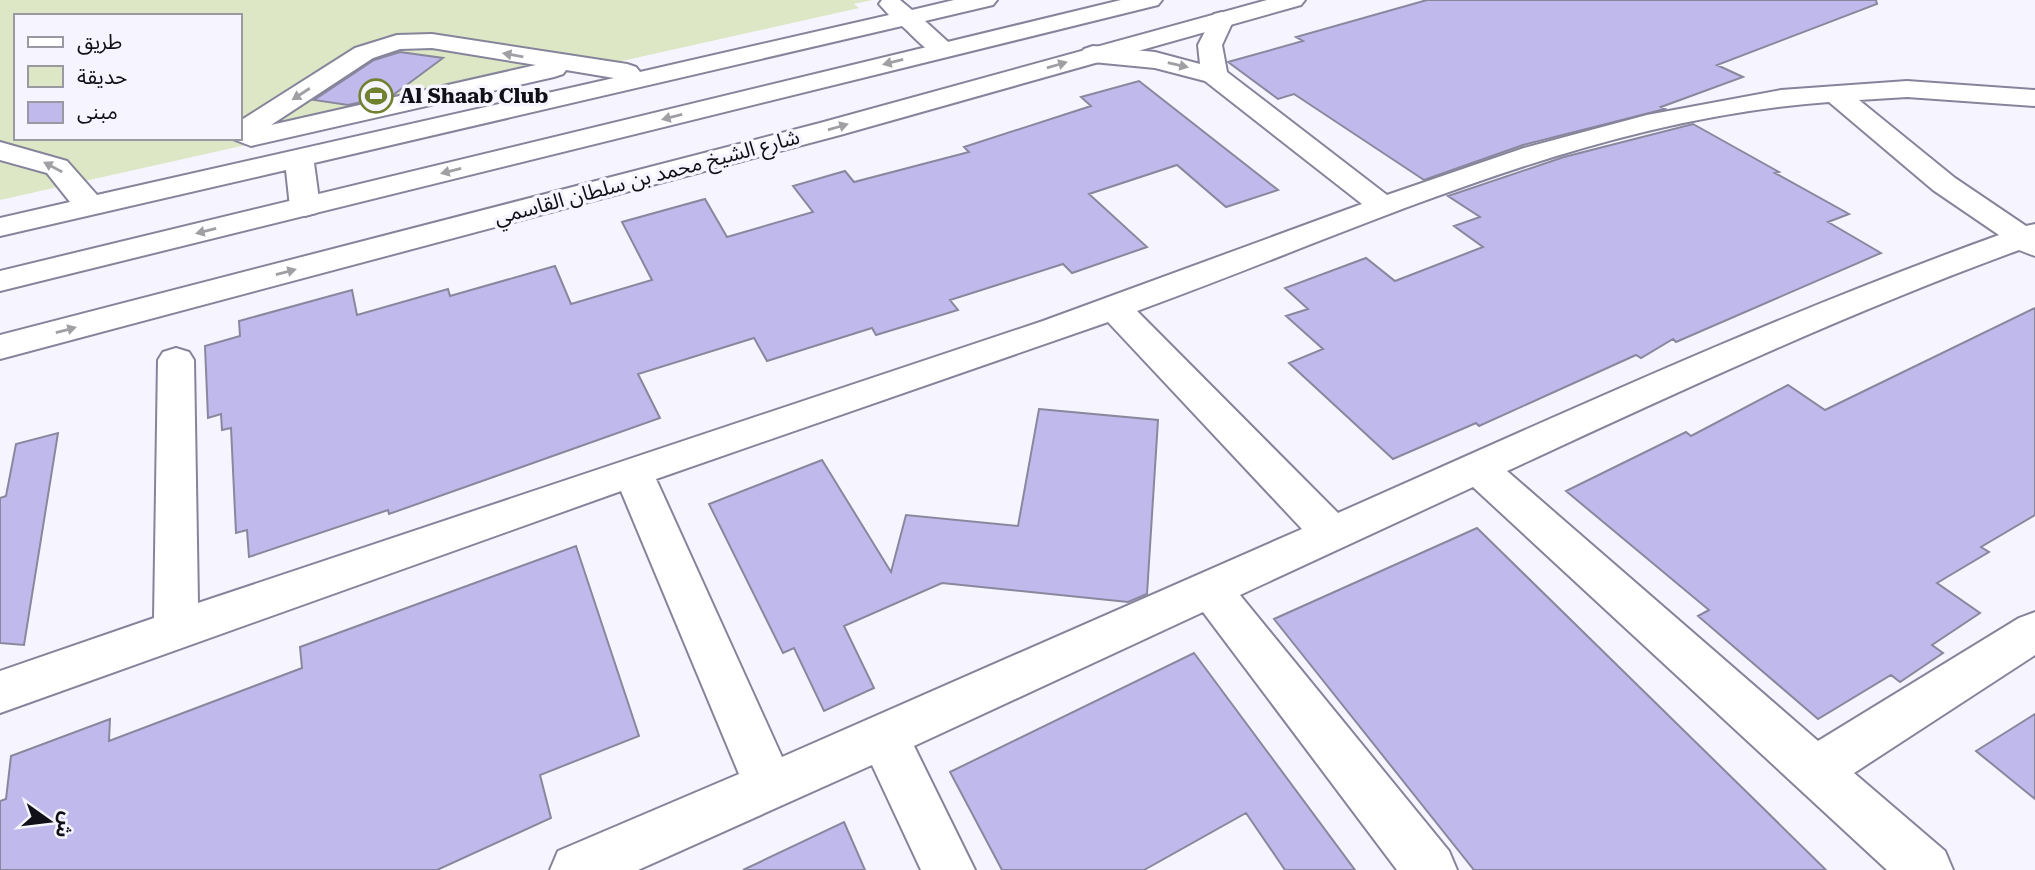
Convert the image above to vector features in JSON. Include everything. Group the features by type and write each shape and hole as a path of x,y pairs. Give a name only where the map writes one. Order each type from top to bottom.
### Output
{"street":[{"path":"0,227 653,74 896,9 985,0"},
{"name":"شارع الشيخ محمد بن سلطان القاسمي","path":"0,281 1150,0"},
{"name":"شارع الشيخ محمد بن سلطان القاسمي","path":"0,347 647,178 1293,0"},
{"path":"896,9 944,50"},
{"path":"1214,75 1210,45 1222,19"},
{"path":"242,132 364,54 397,42 432,41 573,65 653,74"},
{"path":"1093,54 1155,60 1214,75 1383,206"},
{"path":"242,137 573,65"},
{"path":"0,692 176,628 1115,309 1383,206 1586,139 1703,109 1766,98 1890,88 1952,89 2035,98"},
{"path":"1833,92 1944,184 2030,239"},
{"path":"145,194 229,140"},
{"path":"0,151 57,167 90,206"},
{"path":"299,158 305,206"},
{"path":"577,870 1479,470 1633,396 1772,335 1900,282 2030,239"},
{"path":"1115,309 1333,534"},
{"path":"176,360 176,628"},
{"path":"1479,470 1926,870"},
{"path":"633,473 769,785"},
{"path":"1210,589 1430,870"},
{"path":"1814,771 2035,631"},
{"path":"884,736 948,870"}],"green space":[{"path":"0,0 873,0 854,4 859,8 0,200"}],"building":[{"path":"1427,0 1876,0 1877,4 1717,65 1743,77 1661,107 1665,109 1523,145 1424,180 1294,94 1278,99 1228,62 1303,41 1296,37"},
{"path":"400,52 443,58 393,95 348,105 314,100 374,60"},
{"path":"1139,81 1278,190 1226,207 1177,165 1089,194 1147,247 1072,273 1063,264 950,300 958,310 876,335 872,328 767,361 754,338 638,374 660,418 389,514 388,510 249,557 247,530 236,533 231,428 222,430 221,414 208,418 205,346 240,336 239,321 352,290 357,315 448,289 450,296 555,266 571,304 652,280 622,222 705,199 727,237 813,212 793,186 845,171 854,182 969,152 964,147 1091,106 1081,97"},
{"path":"1693,124 1849,214 1828,222 1881,253 1676,342 1673,339 1641,358 1636,355 1479,426 1476,423 1393,459 1289,363 1323,349 1286,316 1308,309 1285,288 1366,258 1395,281 1483,247 1454,226 1480,217 1448,196 1564,157"},
{"path":"2035,308 2035,515 1981,547 1989,552 1937,583 1980,613 1932,645 1943,653 1900,682 1891,675 1818,719 1698,616 1709,610 1566,491 1686,432 1691,436 1788,385 1825,410"},
{"path":"1039,409 1158,420 1147,594 1128,602 942,583 844,626 874,688 824,711 794,648 783,653 709,504 822,460 891,572 906,515 1018,526"},
{"path":"58,433 24,645 0,643 0,498 6,496 16,444"},
{"path":"1477,528 1826,870 1474,870 1274,619"},
{"path":"576,546 639,736 540,775 551,818 437,870 0,870 0,801 6,799 11,756 110,719 109,741 302,668 300,647"},
{"path":"1194,653 1355,870 1285,870 1246,813 1144,870 1002,870 950,772"},
{"path":"2035,714 2035,799 1976,751"},
{"path":"844,822 865,870 743,870"}],"place":[{"name":"Al Shaab Club","path":"376,96"}]}
